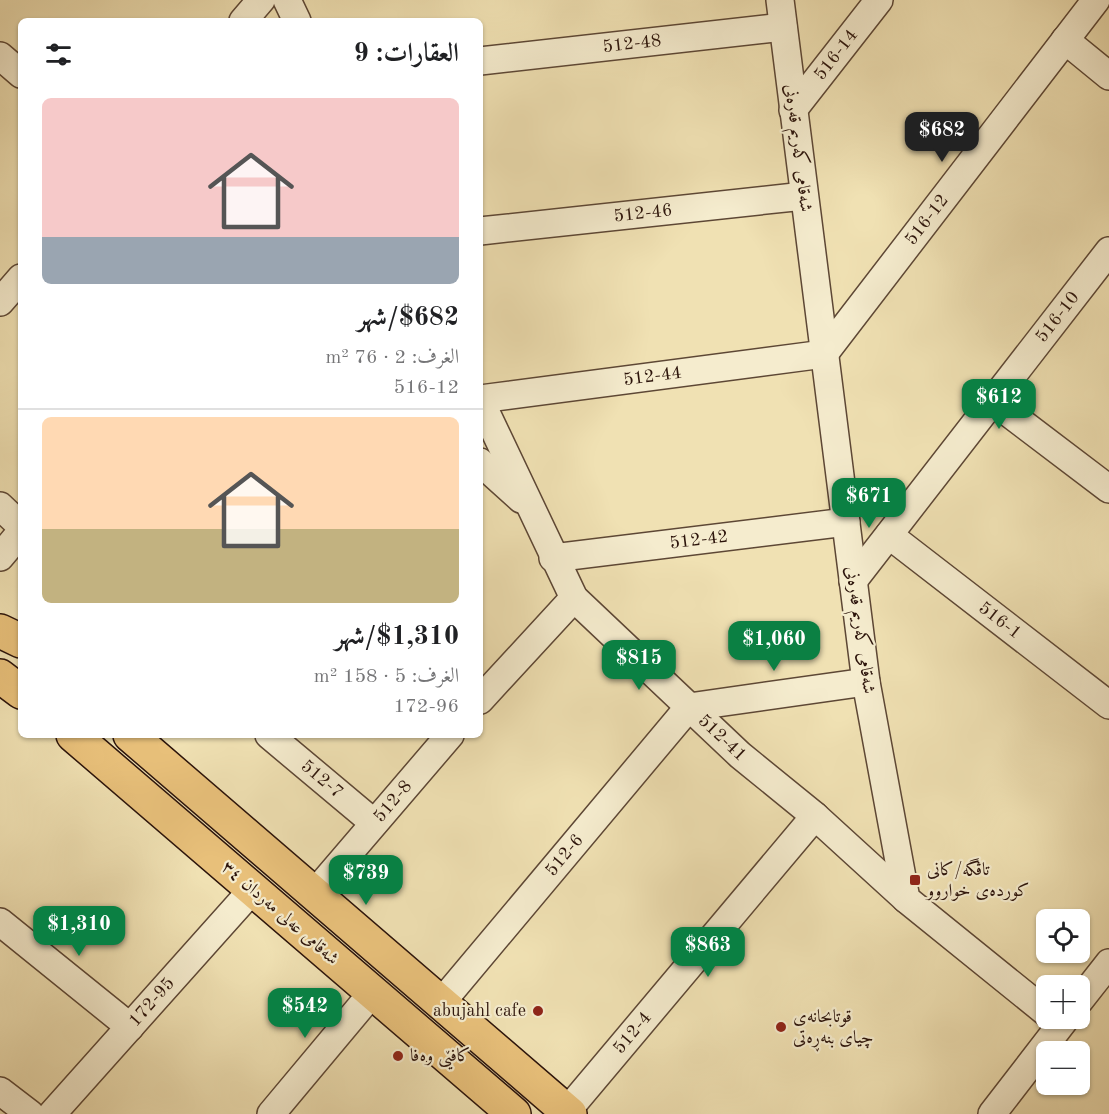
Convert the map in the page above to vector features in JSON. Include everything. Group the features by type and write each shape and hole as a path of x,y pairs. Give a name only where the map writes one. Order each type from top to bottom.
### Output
{"main road":[{"path":"0,630 18,639"},
{"path":"0,676 18,690"},
{"name":"شەقامی عەلی مەردان ٣٤","path":"76,738 514,1114"},
{"name":"شەقامی عەلی مەردان ٣٤","path":"133,738 568,1113"}],"street":[{"path":"246,18 261,0"},
{"path":"287,0 296,18"},
{"name":"شەقامی کەریم قەرەنی","path":"780,0 866,682 906,899"},
{"name":"516-14","path":"794,111 879,0"},
{"name":"516-12","path":"824,354 1096,0"},
{"name":"512-48","path":"483,61 783,27"},
{"path":"1065,40 1109,76"},
{"path":"0,56 18,71"},
{"name":"512-46","path":"483,231 804,196"},
{"name":"516-10","path":"853,581 993,402 1104,268"},
{"path":"0,302 18,281"},
{"name":"512-44","path":"483,400 824,354"},
{"path":"993,402 1109,489"},
{"name":"512-41","path":"483,406 553,558 574,598 740,755 815,816 906,899"},
{"path":"483,465 531,508"},
{"path":"0,506 18,523"},
{"name":"512-42","path":"553,558 846,522"},
{"name":"516-1","path":"889,535 1109,705"},
{"path":"0,557 18,536"},
{"path":"483,692 574,598"},
{"path":"689,707 866,682"},
{"name":"512-6","path":"440,1004 689,707"},
{"name":"512-7","path":"273,738 374,824"},
{"name":"512-8","path":"313,895 447,738"},
{"name":"512-4","path":"568,1113 815,816"},
{"name":"172-95","path":"52,1114 253,890"},
{"path":"906,899 1036,1002"},
{"path":"4,934 130,1027"},
{"path":"1090,987 1109,963"},
{"path":"271,1114 373,992"},
{"path":"992,1114 1050,1029"},
{"path":"0,1091 30,1114"}],"place":[{"name":"تاڤگە/کانی کوردەی خواروو","path":"915,880"},
{"name":"abujahl cafe","path":"538,1011"},
{"name":"قوتابحانەی چیای بنەڕەتی","path":"781,1027"},
{"name":"کافێی وەفا","path":"398,1056"}]}
